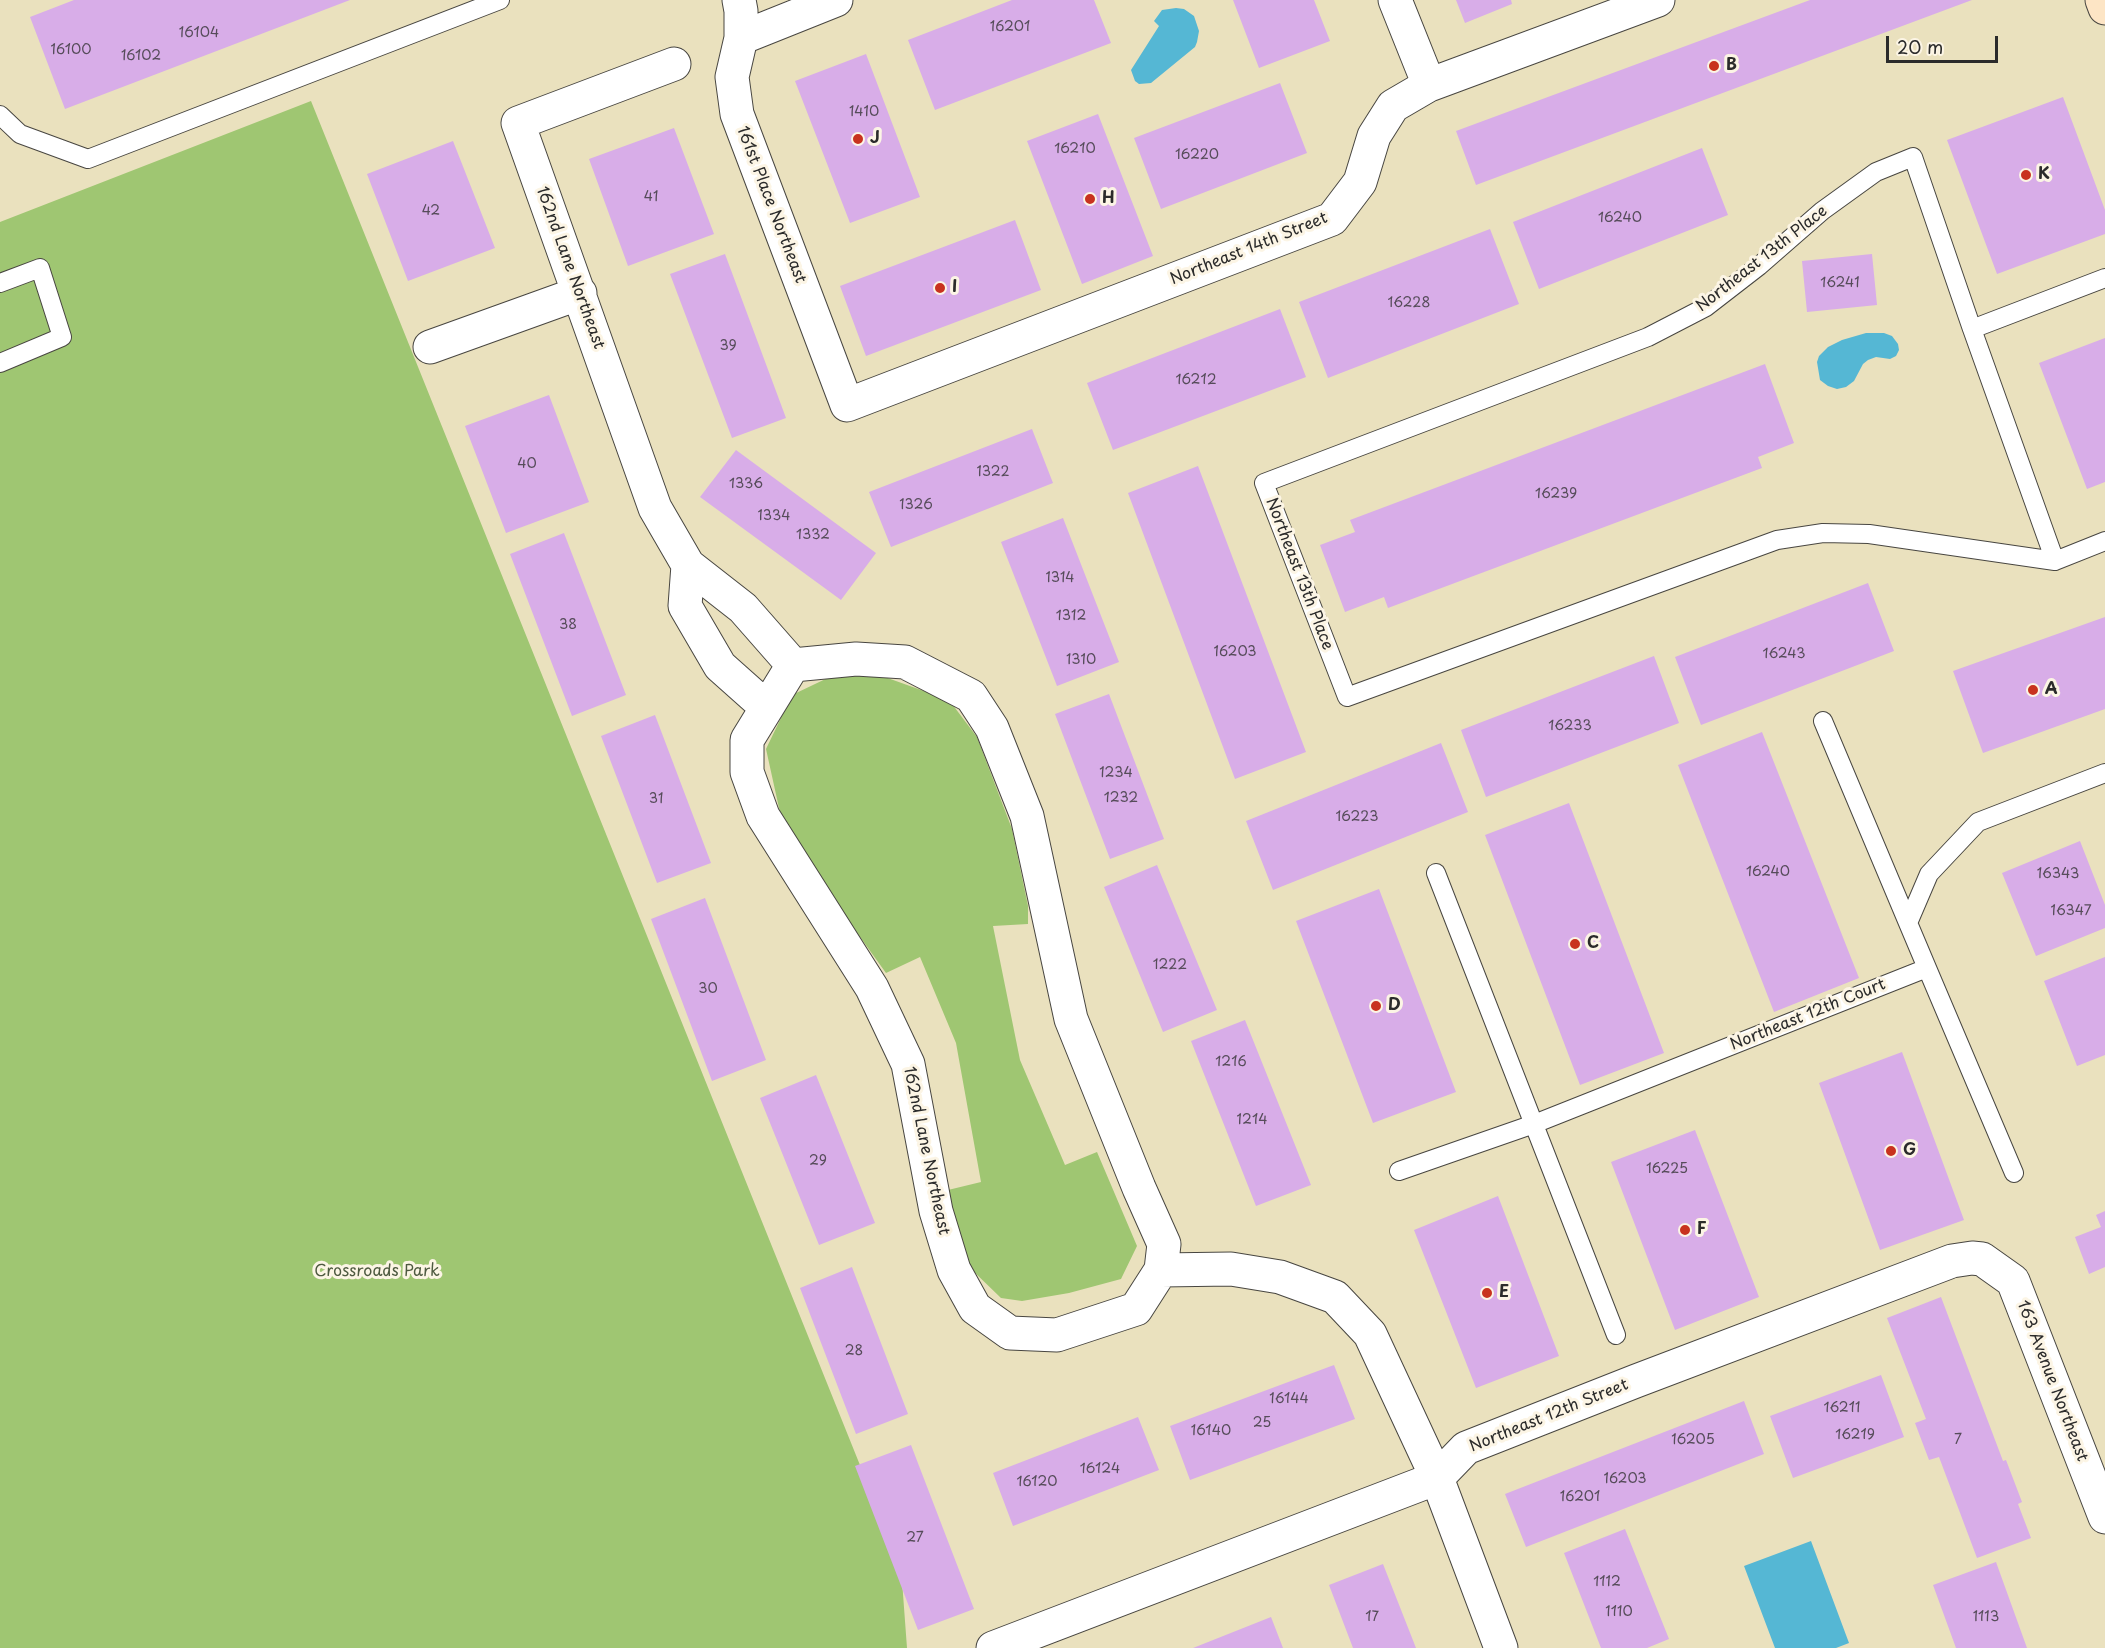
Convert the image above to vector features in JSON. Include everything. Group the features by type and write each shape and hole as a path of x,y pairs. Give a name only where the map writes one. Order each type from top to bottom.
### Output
{"street":[{"name":"161st Place Northeast","path":"739,0 741,38 732,77 737,114 847,405"},
{"path":"741,38 836,0"},
{"path":"1395,0 1429,85"},
{"name":"Northeast 14th Street","path":"847,405 1332,219 1360,182 1374,136 1393,106 1429,85 1658,0"},
{"path":"2102,0 2105,8"},
{"name":"162nd Lane Northeast","path":"674,64 518,123 655,508 688,565 743,608 793,665"},
{"path":"430,347 580,293"},
{"path":"688,565 685,606 720,666 766,707"},
{"name":"162nd Lane Northeast","path":"856,659 905,662 971,696 992,728 1027,816 1071,1019 1164,1244 1161,1270 1136,1309 1057,1335 1010,1333 975,1308 954,1270 936,1211 908,1064 872,988 763,816 747,772 747,740 793,665 856,659"},
{"name":"Northeast 12th Street","path":"993,1648 1437,1478 1466,1448 1636,1381 1952,1261 1982,1259"},
{"name":"163 Avenue Northeast","path":"1982,1259 2013,1281 2105,1517"},
{"path":"1161,1270 1241,1270 1281,1276 1335,1297 1370,1334 1437,1478 1501,1648"}],"lane":[{"path":"0,115 20,134 88,159 501,0"},
{"name":"Northeast 13th Place","path":"1913,156 1972,329 2055,561 1869,534 1823,533 1777,540 1347,697 1264,483 1648,337 1706,307 1759,266 1822,211 1876,172 1913,156"},
{"path":"0,283 40,268 62,337 0,363"},
{"path":"1972,329 2105,278"},
{"path":"2055,561 2105,540"},
{"path":"1823,722 2014,1173"},
{"path":"1908,922 1929,874 1978,822 2105,773"},
{"path":"1436,873 1616,1335"},
{"name":"Northeast 12th Court","path":"1399,1171 1534,1124 1927,968"}],"green space":[{"name":"Crossroads Park","path":"311,101 901,1567 907,1648 0,1648 0,222"},
{"path":"836,674 882,676 949,700 977,737 1012,829 1028,906 1028,924 993,926 1020,1060 1065,1165 1097,1152 1137,1246 1121,1279 1069,1293 1022,1301 1001,1298 970,1268 962,1247 948,1190 981,1182 956,1043 920,957 886,973 806,862 786,829 779,808 766,749 792,695"}],"water":[{"path":"1184,9 1194,16 1199,31 1195,47 1151,83 1139,84 1135,81 1131,70 1159,26 1154,21 1162,10"},
{"path":"1866,333 1884,333 1892,336 1898,344 1899,350 1896,356 1890,359 1876,357 1868,360 1863,364 1854,381 1846,387 1837,389 1820,380 1817,362 1819,356 1828,347 1842,340"},
{"path":"1811,1541 1849,1643 1836,1648 1775,1648 1744,1566"}],"building":[{"path":"74,0 350,0 65,109 30,17"},
{"path":"1012,0 1094,0 1111,43 935,110 908,40"},
{"path":"1233,0 1314,0 1330,41 1259,68"},
{"path":"1456,0 1511,0 1512,4 1465,23"},
{"name":"B","path":"1810,0 1972,0 1476,185 1456,131"},
{"name":"J","path":"866,54 920,197 850,223 795,81"},
{"path":"1280,83 1307,153 1161,209 1134,138"},
{"name":"K","path":"2063,97 2105,210 2105,234 1997,274 1947,140"},
{"name":"H","path":"1098,114 1153,256 1082,284 1027,141"},
{"path":"674,128 714,234 628,266 589,159"},
{"path":"453,141 495,248 408,281 367,174"},
{"path":"1702,148 1728,215 1539,289 1513,222"},
{"name":"I","path":"1015,220 1041,290 866,356 840,286"},
{"path":"1490,229 1519,304 1328,378 1299,302"},
{"path":"725,254 786,418 732,438 670,274"},
{"path":"1872,254 1877,305 1807,312 1802,261"},
{"path":"1280,309 1306,377 1113,450 1087,383"},
{"path":"2105,338 2105,482 2087,489 2039,363"},
{"path":"1765,364 1794,443 1758,457 1762,468 1388,608 1384,597 1345,612 1320,545 1355,532 1350,520"},
{"path":"549,395 589,502 506,533 465,426"},
{"path":"1032,429 1053,483 891,547 869,492"},
{"path":"736,450 876,553 841,600 700,497"},
{"path":"1198,466 1306,752 1235,779 1128,493"},
{"path":"1063,518 1119,662 1057,686 1001,542"},
{"path":"564,533 626,695 572,716 510,554"},
{"path":"1868,583 1894,651 1701,725 1675,657"},
{"name":"A","path":"2105,617 2105,709 1983,753 1953,671"},
{"path":"1654,656 1679,723 1486,797 1461,730"},
{"path":"1109,694 1164,839 1110,859 1055,714"},
{"path":"655,715 711,863 657,883 601,736"},
{"path":"1762,732 1859,978 1774,1012 1678,765"},
{"path":"1441,743 1468,812 1273,890 1246,821"},
{"name":"C","path":"1569,803 1664,1053 1580,1085 1485,835"},
{"path":"2080,841 2105,905 2105,928 2036,956 2002,873"},
{"path":"1157,865 1217,1010 1163,1032 1104,887"},
{"name":"D","path":"1379,889 1456,1092 1373,1123 1296,921"},
{"path":"705,898 766,1060 712,1081 651,919"},
{"path":"2105,957 2105,1055 2077,1066 2044,981"},
{"path":"1245,1020 1311,1185 1256,1206 1191,1041"},
{"name":"G","path":"1902,1052 1964,1220 1880,1250 1819,1083"},
{"path":"816,1075 875,1223 819,1245 760,1098"},
{"name":"F","path":"1695,1130 1759,1297 1675,1330 1611,1162"},
{"name":"E","path":"1498,1196 1559,1356 1476,1388 1414,1230"},
{"path":"2105,1211 2105,1267 2089,1274 2075,1237 2101,1227 2096,1215"},
{"path":"852,1267 908,1414 856,1434 800,1288"},
{"path":"1941,1297 2003,1461 2006,1460 2022,1502 2018,1504 2031,1538 1977,1558 1939,1457 1929,1460 1915,1423 1926,1419 1887,1318"},
{"path":"1334,1365 1355,1419 1190,1480 1170,1426"},
{"path":"1881,1375 1904,1437 1793,1478 1770,1416"},
{"path":"1744,1401 1764,1454 1526,1547 1505,1494"},
{"path":"1138,1417 1159,1470 1013,1526 993,1473"},
{"path":"911,1445 974,1609 918,1630 855,1466"},
{"path":"1625,1529 1669,1639 1647,1648 1601,1648 1564,1553"},
{"path":"1996,1562 2027,1648 1956,1648 1933,1585"},
{"path":"1383,1564 1416,1648 1353,1648 1329,1585"},
{"path":"1271,1617 1283,1648 1193,1648"}],"place":[{"name":"B","path":"1714,66"},
{"name":"J","path":"858,139"},
{"name":"K","path":"2026,175"},
{"name":"H","path":"1090,199"},
{"name":"I","path":"940,288"},
{"name":"A","path":"2033,690"},
{"name":"C","path":"1575,944"},
{"name":"D","path":"1376,1006"},
{"name":"G","path":"1891,1151"},
{"name":"F","path":"1685,1230"},
{"name":"E","path":"1487,1293"}]}
